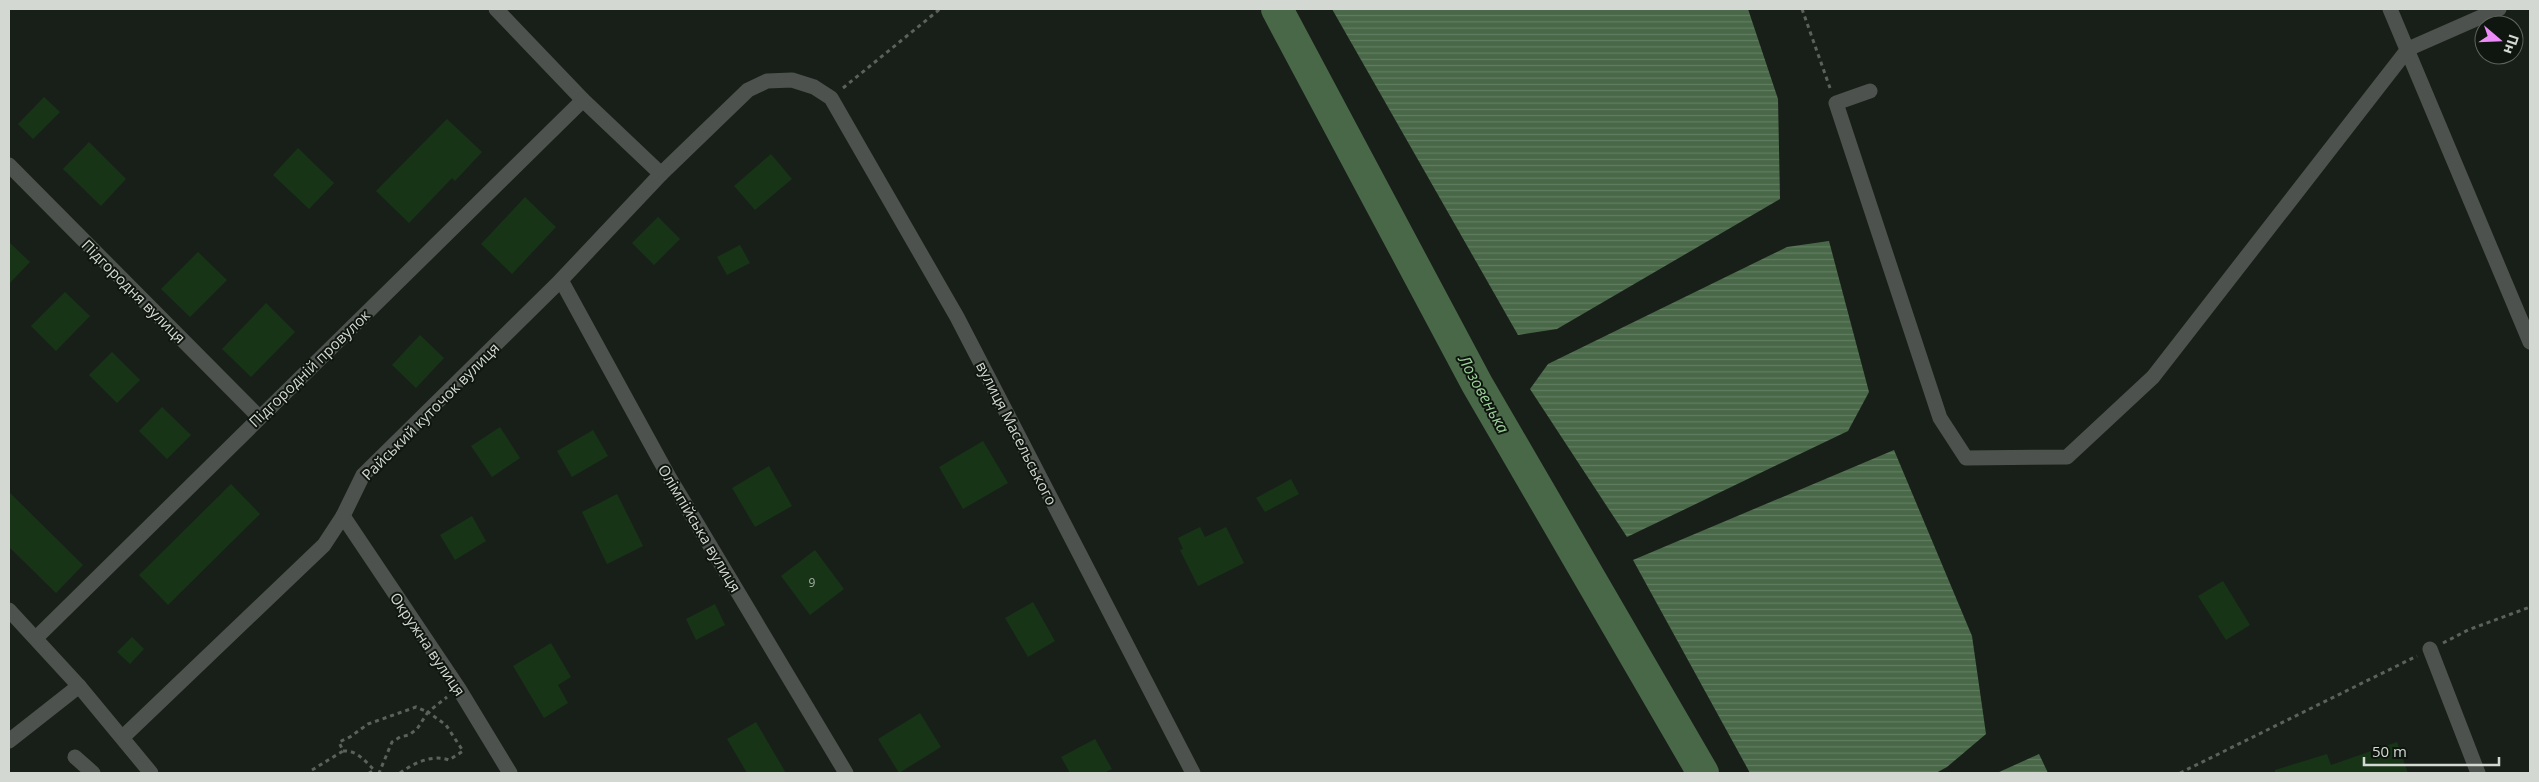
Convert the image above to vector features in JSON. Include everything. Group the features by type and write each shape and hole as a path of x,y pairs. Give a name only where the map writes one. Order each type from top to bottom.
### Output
{"street":[{"path":"496,9 583,100 661,174"},
{"path":"2390,9 2530,342"},
{"path":"1870,91 1836,104 1940,418 1966,458 2067,457 2153,377 2408,49 2499,9"},
{"name":"Райський куточок вулиця","path":"122,737 324,545 343,516 363,475 561,280 661,174 748,90 767,81 792,80 814,87 831,98"},
{"name":"вулиця Масельського","path":"831,98 957,317 1193,773"},
{"name":"Підгородній провулок","path":"36,638 583,100"},
{"name":"Підгородня вулиця","path":"9,165 259,417"},
{"name":"Олімпійська вулиця","path":"561,280 669,477 846,773"},
{"name":"Окружна вулиця","path":"343,516 459,689 510,773"},
{"path":"9,610 79,686 151,773"},
{"path":"2430,649 2478,773"},
{"path":"9,741 79,686"},
{"path":"75,757 93,773"}],"path":[{"path":"831,98 888,49 940,9"},
{"path":"1802,9 1836,104"},
{"path":"2180,773 2468,630 2530,607"},
{"path":"377,772 392,742 400,737 409,735 417,729 428,712 459,689"},
{"path":"343,751 339,742 350,737 368,724 416,707 428,712 446,725 463,751 449,760 441,757 429,760 413,765 400,773"},
{"path":"312,770 343,751 349,751 359,755 377,772"},
{"path":"369,773 377,772"}],"shaded area":[{"path":"1332,9 1748,9 1778,99 1780,199 1557,329 1518,335"},
{"path":"1829,241 1869,392 1848,431 1627,537 1530,389 1548,364 1787,247"},
{"path":"1894,450 1972,636 1986,734 1947,767 1936,773 1750,773 1633,560"},
{"path":"2039,754 2048,773 1997,773"}],"building":[{"path":"44,97 60,112 33,139 18,124"},
{"path":"447,119 482,152 455,181 452,178 409,223 376,191"},
{"path":"89,142 126,179 101,206 63,169"},
{"path":"298,148 334,183 309,209 273,175"},
{"path":"771,154 792,179 755,210 734,186"},
{"path":"525,197 556,227 512,274 481,244"},
{"path":"658,217 680,239 654,265 632,243"},
{"path":"9,242 30,262 9,284"},
{"path":"740,245 750,263 727,275 717,257"},
{"path":"198,252 227,280 190,317 161,289"},
{"path":"65,292 90,316 56,351 31,326"},
{"path":"266,303 295,332 251,377 222,349"},
{"path":"420,335 444,358 416,388 392,365"},
{"path":"112,352 140,380 117,403 89,375"},
{"path":"162,407 191,435 167,459 139,431"},
{"path":"500,427 520,458 492,477 471,446"},
{"path":"593,430 608,456 572,477 557,451"},
{"path":"983,441 1008,483 963,509 939,467"},
{"path":"769,466 792,506 755,527 732,488"},
{"path":"1291,479 1299,494 1265,512 1256,498"},
{"path":"231,484 260,514 168,605 139,575"},
{"path":"9,492 83,565 56,593 9,547"},
{"path":"617,494 643,546 607,564 582,512"},
{"path":"472,516 486,541 455,560 440,535"},
{"path":"1200,527 1205,537 1226,527 1244,563 1198,586 1180,550 1183,549 1178,538"},
{"path":"815,550 844,589 810,615 781,576"},
{"path":"2223,581 2250,625 2226,640 2198,596"},
{"path":"1033,602 1055,641 1028,657 1005,618"},
{"path":"715,604 725,625 696,640 686,619"},
{"path":"132,637 144,649 130,664 117,652"},
{"path":"551,643 571,677 558,685 568,703 544,718 513,666"},
{"path":"920,713 941,747 899,773 878,739"},
{"path":"756,722 786,773 747,773 727,739"},
{"path":"1095,739 1112,769 1104,773 1070,773 1061,757"},
{"path":"2397,742 2408,773 2275,773 2275,770 2327,754 2331,765"}],"waterway":[{"name":"Лозовенька","path":"1277,9 1477,384 1703,773"}]}
